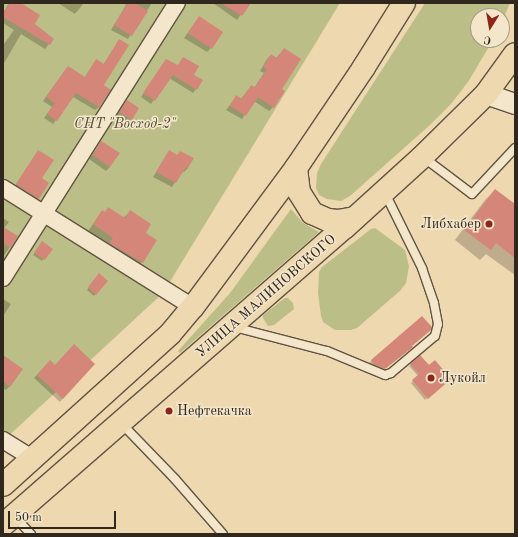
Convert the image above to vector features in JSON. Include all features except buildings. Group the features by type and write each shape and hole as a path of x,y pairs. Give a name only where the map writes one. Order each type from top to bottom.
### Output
{"highway":[{"path":"3,485 170,334 193,307 296,168 364,67 404,3"},
{"name":"УЛИЦА МАЛИНОВСКОГО","path":"9,520 355,218 422,157 486,94 515,54"},
{"path":"296,168 299,192 312,213 328,220 338,221 355,218"}],"street":[{"path":"3,278 177,3"},
{"path":"486,94 515,104"},
{"path":"3,188 193,307"},
{"path":"3,440 34,458"}],"lane":[{"path":"422,157 472,194 515,148"},
{"path":"232,326 327,351 385,375 391,373 434,336 438,324 422,268 384,191"},
{"path":"121,423 175,479 224,534"},
{"path":"9,520 31,534"}],"green space":[{"name":"СНТ \"Восход-2\"","path":"3,3 340,3 163,293 3,441"},
{"path":"425,3 510,3 508,8 470,8 470,48 488,48 468,82 451,104 430,125 350,196 341,201 327,199 319,195 316,188 317,173 321,164"},
{"path":"291,209 303,223 319,232 180,353 178,351 230,293"},
{"path":"375,228 405,250 409,266 406,283 401,290 357,328 351,330 335,330 323,322 321,316 318,293 319,272 322,267 371,229"},
{"path":"285,298 288,298 293,303 294,309 274,325 268,326 263,318 263,315"}],"place":[{"name":"Либхабер","path":"489,224"},
{"name":"Лукойл","path":"431,378"},
{"name":"Нефтекачка","path":"169,411"}]}
